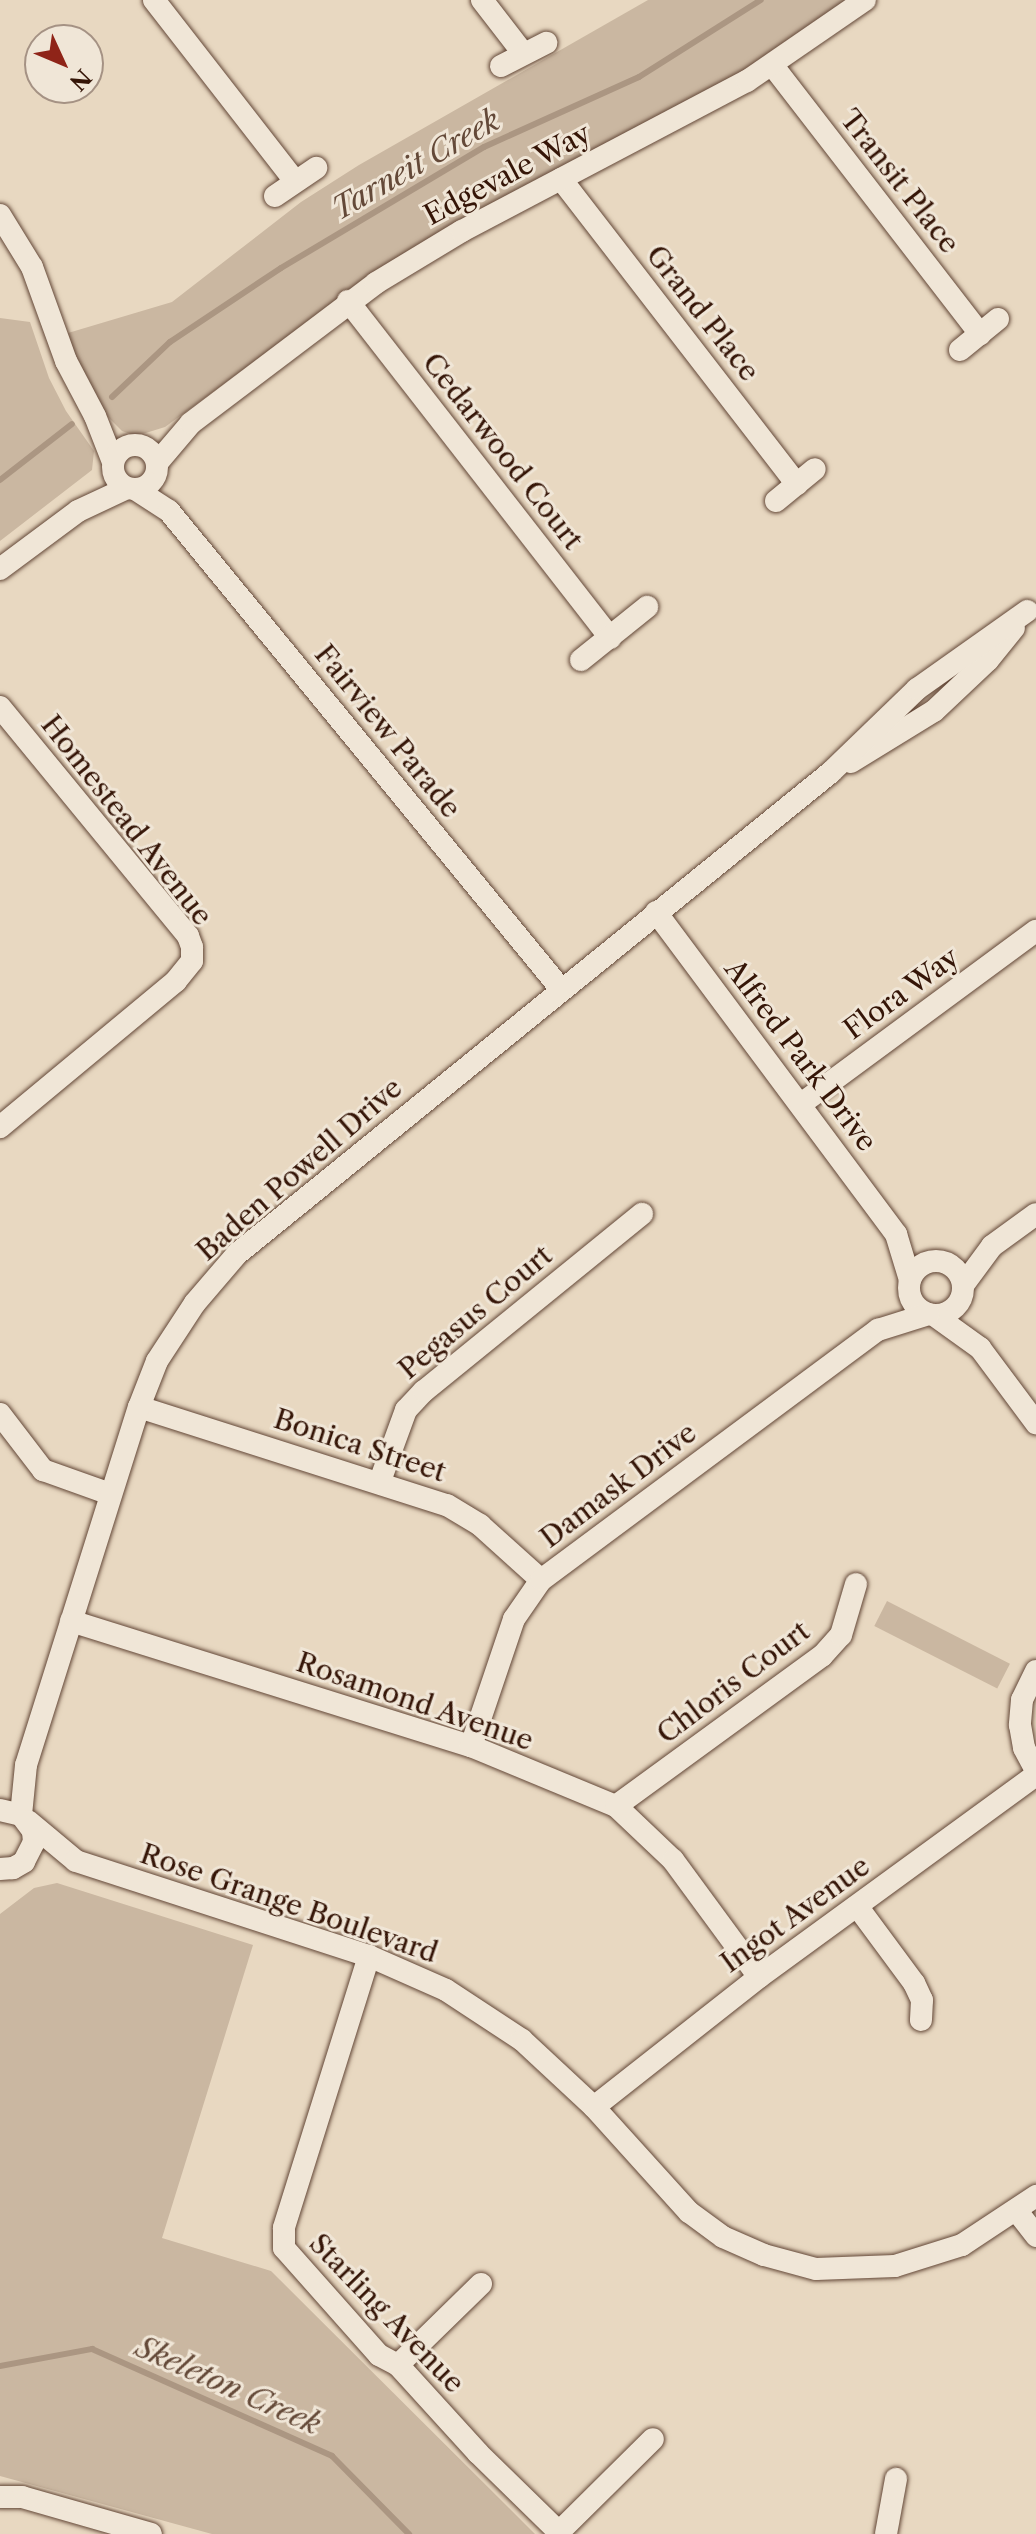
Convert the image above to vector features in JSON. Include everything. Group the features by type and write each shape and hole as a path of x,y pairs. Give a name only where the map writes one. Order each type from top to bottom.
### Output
{"street":[{"path":"154,0 295,181"},
{"path":"482,0 523,53"},
{"name":"Edgevale Way","path":"156,467 191,423 348,301 436,245 773,66 865,0"},
{"path":"501,66 546,43"},
{"name":"Transit Place","path":"773,66 980,334"},
{"path":"275,196 316,168"},
{"name":"Grand Place","path":"561,179 797,484"},
{"path":"0,215 32,267 66,361 95,416 117,481 131,488"},
{"name":"Cedarwood Court","path":"348,301 610,638"},
{"path":"960,350 998,319"},
{"path":"0,569 78,511 131,488 149,484 156,467 150,451 136,445 95,416"},
{"name":"Edgevale Way","path":"136,445 191,423"},
{"path":"78,511 113,466 121,450 136,445"},
{"name":"Fairview Parade","path":"156,467 169,511"},
{"path":"776,501 815,469"},
{"name":"Fairview Parade","path":"131,488 169,511 561,989"},
{"path":"581,660 647,607"},
{"name":"Baden Powell Drive","path":"15,1865 34,1842 16,1815 26,1765 110,1494 157,1361 195,1303 237,1254 830,773 917,689 1032,607"},
{"name":"Baden Powell Drive","path":"830,773 904,733 934,711 988,660 1032,607"},
{"path":"917,689 934,711"},
{"name":"Homestead Avenue","path":"0,707 188,936 192,947 192,961 176,981 0,1127"},
{"name":"Alfred Park Drive","path":"656,912 896,1234 910,1285"},
{"name":"Flora Way","path":"801,1104 1036,931"},
{"name":"Pegasus Court","path":"380,1481 406,1410 424,1391 642,1214"},
{"path":"1036,1214 992,1246 920,1266 910,1285 915,1305 980,1348 1036,1423"},
{"name":"Alfred Park Drive","path":"896,1234 941,1261"},
{"path":"932,1315 951,1311 992,1246"},
{"path":"941,1261 957,1270 980,1348"},
{"name":"Damask Drive","path":"471,1746 514,1619 541,1580 878,1330 910,1285"},
{"name":"Damask Drive","path":"878,1330 932,1315"},
{"name":"Bonica Street","path":"139,1407 380,1481 447,1505 469,1518 541,1580"},
{"path":"0,1414 43,1470 110,1494"},
{"name":"Chloris Court","path":"616,1806 822,1656 841,1635 856,1584"},
{"name":"Rosamond Avenue","path":"71,1621 471,1746 616,1806 673,1860 759,1977"},
{"path":"1036,1671 1022,1700 1020,1725 1024,1748 1036,1773"},
{"name":"Baden Powell Drive","path":"0,1798 26,1765"},
{"name":"Ingot Avenue","path":"594,2107 759,1977 1036,1773"},
{"name":"Rose Grange Boulevard","path":"16,1815 76,1861 369,1956 446,1990 522,2040 594,2107 663,2186 701,2221 723,2237 764,2255 816,2269 895,2266 962,2245 1036,2196"},
{"name":"Rose Grange Boulevard","path":"15,1865 76,1861"},
{"path":"0,1887 15,1865"},
{"path":"857,1906 914,1983 922,2000 921,2020"},
{"name":"Starling Avenue","path":"369,1956 282,2237 284,2248 295,2265 379,2355 398,2365 478,2453 560,2533"},
{"path":"1016,2210 1036,2236"},
{"path":"398,2365 481,2284"},
{"path":"560,2533 653,2439"},
{"path":"886,2534 896,2479"},
{"path":"0,2497 22,2497 151,2534"}],"shaded area":[{"path":"648,0 848,0 745,70 386,264 165,427 136,436 122,431 106,415 75,356 68,333 172,302 301,202 359,165"},
{"path":"0,318 30,322 49,378 66,411 94,451 92,470 0,541"},
{"path":"887,1601 1010,1664 997,1689 874,1626"},
{"path":"57,1883 253,1945 162,2238 271,2271 535,2534 212,2534 0,2476 0,1914 34,1888"}],"waterway":[{"name":"Tarneit Creek","path":"112,397 170,342 281,268 484,147 639,77 761,0"},
{"name":"Tarneit Creek","path":"0,480 72,424"},
{"name":"Skeleton Creek","path":"0,2366 92,2349 332,2456 409,2534"}]}
